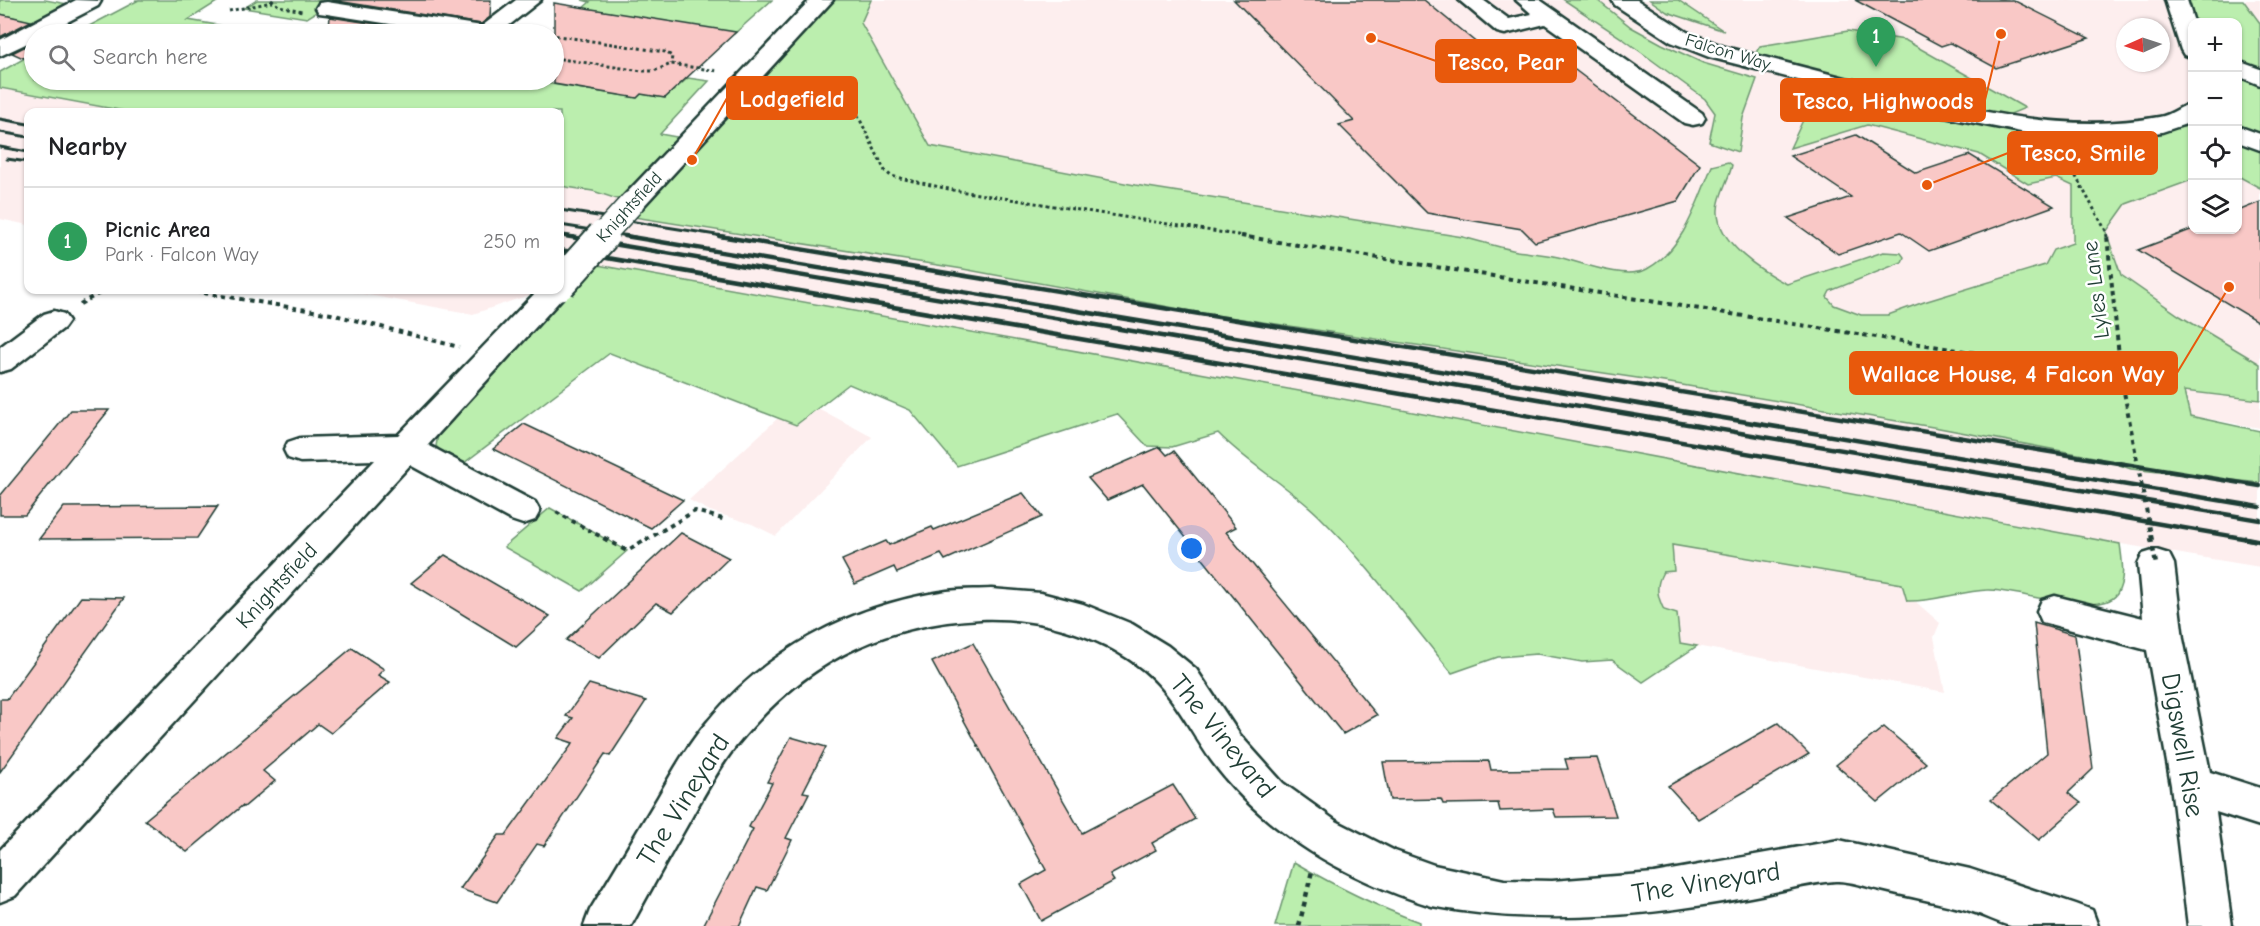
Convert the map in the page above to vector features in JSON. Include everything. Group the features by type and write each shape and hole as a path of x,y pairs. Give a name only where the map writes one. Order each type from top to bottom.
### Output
{"street":[{"path":"502,24 530,0"},
{"name":"Knightsfield","path":"564,279 751,73 822,0"},
{"path":"1470,0 1506,27 1550,17"},
{"path":"1527,0 1694,118"},
{"name":"Falcon Way","path":"1623,0 1648,19 1679,37 1717,52 1995,122 2051,130 2118,132 2167,124 2188,114"},
{"path":"2176,0 2188,35"},
{"path":"45,24 87,1"},
{"path":"327,8 427,24"},
{"path":"0,49 24,36"},
{"path":"2242,71 2260,78"},
{"path":"2242,135 2260,143"},
{"name":"Knightsfield","path":"0,881 550,294"},
{"path":"0,362 54,321"},
{"path":"300,450 405,447 523,511"},
{"name":"Digswell Rise","path":"2156,564 2164,639 2192,785 2210,926"},
{"name":"The Vineyard","path":"606,926 697,769 722,733 750,702 788,669 815,651 855,630 900,615 943,606 991,603 1041,608 1083,619 1119,635 1155,657 1182,681 1226,748 1268,796 1321,835 1384,868 1434,886 1503,901 1552,902 1654,894 1839,860 1970,890 2076,926"},
{"path":"2055,611 2164,639"},
{"path":"2192,785 2260,807"}],"path":[{"path":"229,11 272,2"},
{"path":"564,36 666,52 672,56 671,64"},
{"path":"564,59 642,71 654,71 671,64 840,85 847,93 885,171 891,176 953,190 2121,376"},
{"name":"Lyles Lane","path":"2051,130 2106,231 2121,376 2156,564"},
{"path":"210,294 331,314 415,337 492,354"},
{"path":"523,511 550,508 627,551 695,511 726,520"},
{"path":"1299,926 1321,835"}],"shaded area":[{"path":"861,0 2260,0 2260,428 2181,414 1731,305 922,147 824,49"},
{"path":"0,88 108,108 24,108 24,224 0,219"},
{"path":"564,187 593,191 637,205 2260,478 2260,567 564,285"},
{"path":"363,294 532,294 473,314"},
{"path":"818,408 872,437 776,536 752,524 710,511 689,500 778,418 796,425"},
{"path":"1672,544 1902,584 1907,601 1916,602 1940,623 1934,637 1945,692 1680,643 1677,614 1664,610 1658,600 1657,582 1663,572"}],"green space":[{"path":"0,0 45,0 68,4 29,24 24,24 24,27 0,39 0,34 28,21 0,14"},
{"path":"135,0 220,0 188,20 211,24 93,24 137,1"},
{"path":"257,0 336,0 307,18 244,8"},
{"path":"582,0 772,0 734,34 583,8 590,2"},
{"path":"813,0 871,0 861,23 930,146 1135,185 1463,237 1517,251 1558,257 1615,272 1638,272 1647,269 1671,250 1688,224 1712,166 1728,162 1732,165 1718,210 1719,222 1724,233 1732,244 1753,263 1787,284 1883,252 1901,253 1904,257 1902,262 1830,291 1827,297 1834,305 1861,315 1888,315 2045,265 2053,250 2073,243 2073,186 2056,178 2028,184 1979,154 1867,125 1790,148 1817,90 2032,136 2100,138 2184,127 2188,124 2188,181 2126,204 2106,232 2121,275 2180,316 2260,364 2260,400 2184,391 2190,416 2260,431 2260,483 2131,469 2099,458 1939,428 1664,382 1202,313 963,269 634,217"},
{"path":"1564,0 1597,0 1631,27 1662,44 1703,63 1757,79 1743,118 1738,152 1709,142 1715,113 1705,99 1623,39"},
{"path":"1650,0 1678,0 1724,31 1667,12"},
{"path":"2188,0 2243,0 2260,23 2260,70 2242,65 2242,18 2193,18"},
{"path":"1848,31 1905,40 2025,108 2001,118 1843,80 1755,54 1760,46"},
{"path":"24,59 24,90 564,90 564,86 637,98 641,94 665,98 688,78 709,81 660,134 682,138 626,202 593,191 564,187 564,108 108,108 0,88 0,72"},
{"path":"2242,76 2260,84 2260,188 2242,178"},
{"path":"592,264 1316,394 2120,544 2122,582 2117,594 2108,601 2093,604 2056,601 1988,590 1907,601 1902,584 1672,545 1674,571 1663,572 1658,586 1658,596 1664,610 1677,614 1680,643 1697,646 1643,682 1612,660 1582,662 1537,654 1498,657 1452,673 1336,533 1306,504 1242,455 1218,433 1172,447 1147,446 1117,414 957,466 910,410 849,384 796,425 610,353 456,469 436,446 439,429"},
{"path":"550,508 627,551 582,591 504,547"},
{"path":"1294,862 1355,895 1419,922 1419,926 1275,926"}],"building":[{"path":"331,0 491,0 490,17 481,24"},
{"path":"1234,0 1424,0 1517,76 1544,69 1553,76 1575,70 1700,165 1678,201 1535,242 1522,229 1427,213 1339,125 1354,121"},
{"path":"1855,0 2013,0 2089,38 1996,68 1950,43 1941,46"},
{"path":"554,3 736,32 665,98 641,94 637,98 564,86 564,24 554,24"},
{"path":"0,14 31,21 24,24 0,37"},
{"path":"330,17 376,24 329,24"},
{"path":"24,47 23,58 12,53"},
{"path":"1856,135 1916,173 1970,155 2054,206 1929,251 1901,232 1838,254 1788,218 1851,197 1790,156"},
{"path":"2260,202 2260,323 2138,250 2188,231 2188,234 2242,234 2242,209"},
{"path":"71,410 109,410 25,515 0,515 0,496"},
{"path":"524,424 683,500 651,528 493,449"},
{"path":"1160,447 1167,455 1174,451 1236,527 1226,532 1377,715 1343,734 1143,484 1107,500 1088,478"},
{"path":"1023,493 1042,517 945,560 941,554 897,573 894,567 855,584 842,560 886,541 889,545 932,527 934,530"},
{"path":"218,506 197,538 39,539 64,507"},
{"path":"681,533 729,558 673,612 656,603 599,658 566,640"},
{"path":"445,555 550,616 516,647 411,583"},
{"path":"81,597 124,598 0,772 0,699 7,699"},
{"path":"2034,623 2075,635 2093,769 2068,793 2081,803 2039,840 1991,800 2047,753"},
{"path":"973,643 1082,833 1173,785 1195,819 1152,843 1156,850 1110,875 1114,881 1041,921 1021,884 1046,870 932,662"},
{"path":"352,648 384,669 378,675 390,682 331,733 318,724 263,771 275,781 244,807 242,806 187,852 145,820"},
{"path":"589,684 646,701 610,756 605,754 544,846 537,844 497,902 460,889 499,835 506,835 573,743 558,738 573,718 566,716"},
{"path":"1778,723 1809,754 1698,819 1668,786"},
{"path":"1884,727 1926,763 1878,802 1836,765"},
{"path":"791,737 826,747 803,792 809,793 786,838 792,840 767,890 757,887 739,926 703,926 753,829 749,827 772,783 767,782"},
{"path":"1597,758 1616,816 1556,817 1553,809 1500,811 1498,803 1443,804 1441,799 1390,800 1383,762 1489,761 1491,770 1568,769 1565,759"}],"railway":[{"path":"0,119 24,123"},
{"path":"0,132 24,136"},
{"path":"0,147 24,151"},
{"path":"7,159 24,161"},
{"path":"564,211 729,237"},
{"path":"564,226 635,237"},
{"path":"564,236 574,237"},
{"path":"565,236 2260,520"},
{"path":"625,236 2260,507"},
{"path":"719,236 2260,486"},
{"path":"564,251 2254,540"},
{"path":"2245,538 2260,541"}],"place":[{"name":"Tesco, Highwoods","path":"2001,34"},
{"name":"Tesco, Pear","path":"1371,38"},
{"name":"Picnic Area","path":"1876,67"},
{"name":"Lodgefield","path":"692,160"},
{"name":"Tesco, Smile","path":"1927,185"},
{"name":"Wallace House, 4 Falcon Way","path":"2229,287"}]}
